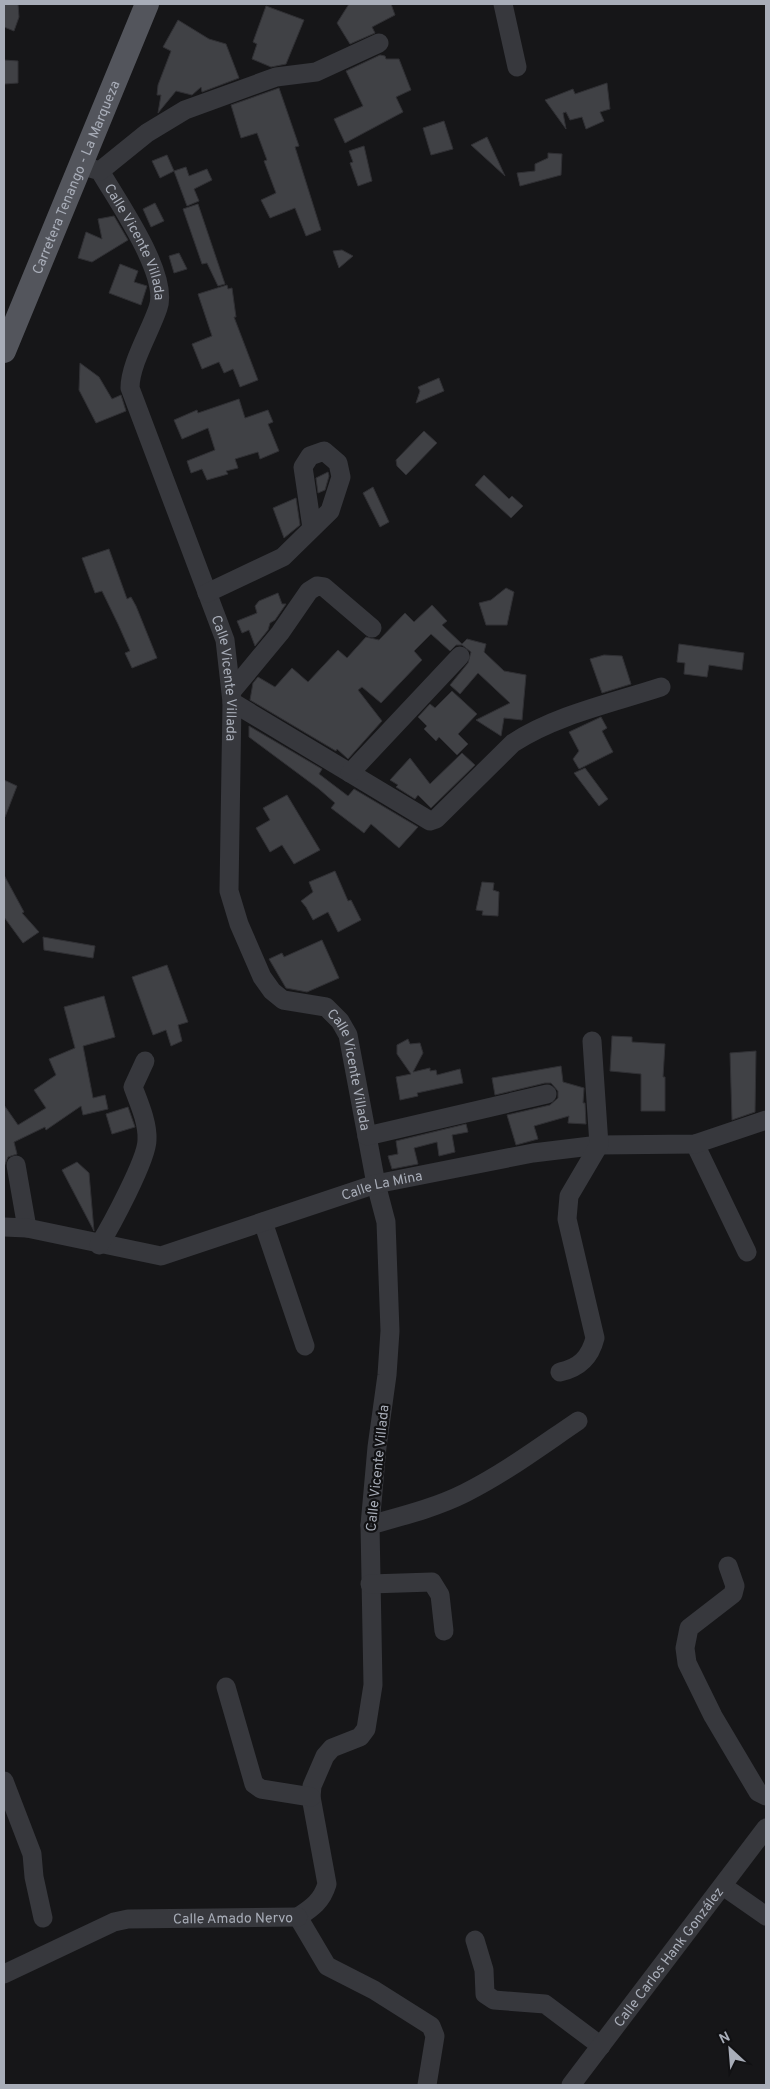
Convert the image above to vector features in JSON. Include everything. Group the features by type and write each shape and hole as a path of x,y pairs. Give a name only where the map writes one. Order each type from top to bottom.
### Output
{"main road":[{"name":"Carretera Tenango - La Marqueza","path":"4,351 90,168 147,4"}],"street":[{"path":"504,4 517,67"},
{"path":"90,168 185,110 276,77 316,72 379,43"},
{"name":"Calle Vicente Villada","path":"90,168 152,262 159,281 162,297 132,374 130,388 224,640 232,697 229,891 262,977 272,991 283,1000 326,1007 340,1021 348,1034 376,1184 386,1222 390,1332 388,1375 377,1447 370,1525 373,1685 369,1722 360,1737 332,1748 325,1756 312,1786 311,1797 327,1884 324,1895 317,1904 298,1917"},
{"path":"207,593 283,557 312,528"},
{"path":"372,628 324,587 317,586 309,591 232,697 350,773 423,818 433,821 522,737 573,716 660,687"},
{"path":"350,773 460,656"},
{"path":"560,1372 572,1369 584,1361 592,1350 595,1338 567,1220 570,1196 598,1145 592,1041"},
{"path":"99,1245 117,1216 147,1142 133,1087 146,1061"},
{"path":"367,1136 546,1094"},
{"name":"Calle La Mina","path":"4,1227 27,1228 99,1245 161,1256 376,1184 533,1153 598,1145 694,1144 766,1120"},
{"path":"694,1144 747,1252"},
{"path":"16,1165 27,1228"},
{"path":"263,1222 305,1346"},
{"path":"370,1525 433,1507 465,1493 532,1454 578,1421"},
{"path":"728,1566 735,1586 734,1594 689,1628 685,1648 688,1663 714,1716 758,1792 766,1796"},
{"path":"370,1584 432,1582 440,1595 444,1631"},
{"path":"226,1687 254,1784 261,1790 311,1797"},
{"path":"4,1781 32,1854 34,1877 43,1918"},
{"name":"Calle Carlos Hank González","path":"572,2085 766,1828"},
{"path":"723,1886 766,1916"},
{"name":"Calle Amado Nervo","path":"4,1974 114,1922 128,1919 298,1917 327,1966 374,1990 431,2026 435,2036 427,2085"},
{"path":"475,1940 484,1970 485,1994 494,2000 546,2004 601,2046"}],"building":[{"path":"4,4 18,4 19,17 14,31 4,27"},
{"path":"349,4 391,4 395,15 372,27 375,33 350,44 337,23"},
{"path":"266,6 304,20 286,64 271,67 252,59 257,44 253,42"},
{"path":"178,20 209,39 226,44 239,78 202,92 201,87 192,95 176,91 158,113 161,95 157,95 158,85 171,51 163,47"},
{"path":"380,55 385,56 386,59 399,59 411,90 396,97 403,112 345,143 334,119 363,106 346,71"},
{"path":"4,60 18,61 18,83 4,84"},
{"path":"607,83 610,109 600,112 604,121 586,129 582,117 570,120 566,112 563,113 566,129 545,100 573,89 575,94"},
{"path":"279,88 299,146 295,147 321,230 306,236 295,208 270,218 261,200 276,193 264,161 267,160 257,133 241,138 231,105"},
{"path":"444,121 453,149 431,155 423,128"},
{"path":"487,137 505,176 471,145"},
{"path":"364,146 372,181 358,186 350,163 353,162 349,151"},
{"path":"548,153 562,154 561,175 520,186 517,173 535,171 535,164 548,158"},
{"path":"167,155 174,171 160,178 152,161"},
{"path":"186,167 189,176 207,169 212,180 194,189 199,201 187,206 174,171"},
{"path":"155,203 164,221 151,227 143,209"},
{"path":"198,204 225,284 218,286 207,263 202,264 183,209"},
{"path":"114,216 128,240 92,262 78,258 86,232 102,239 98,219"},
{"path":"342,250 353,256 339,268 333,251"},
{"path":"179,253 187,269 174,273 169,256"},
{"path":"120,264 138,271 134,282 147,286 141,305 109,293"},
{"path":"227,285 228,289 232,288 236,317 234,317 258,380 240,387 233,369 224,373 219,362 202,369 192,344 212,336 198,294"},
{"path":"80,363 99,377 112,399 121,395 126,411 96,423 79,390"},
{"path":"439,378 444,391 416,403 420,391 418,387"},
{"path":"239,399 245,418 268,410 273,422 268,424 279,451 260,459 258,452 235,459 238,468 226,471 228,474 207,480 202,469 191,473 187,461 215,450 208,428 182,439 174,420 197,410 198,413"},
{"path":"424,431 437,443 406,475 397,466 396,460"},
{"path":"328,472 329,476 325,490 318,493 316,478"},
{"path":"484,475 509,499 512,496 523,506 511,518 475,485"},
{"path":"373,487 389,522 380,527 363,493"},
{"path":"296,498 300,525 284,538 273,508"},
{"path":"109,549 127,599 131,597 136,606 157,658 132,668 125,653 130,651 118,624 102,591 95,593 82,558"},
{"path":"506,588 514,592 507,625 486,625 479,603 491,600"},
{"path":"278,593 282,604 286,604 275,620 270,623 268,630 255,646 249,630 242,633 237,621 257,613 255,606 259,601"},
{"path":"432,605 447,621 442,625 462,644 467,639 486,644 484,652 504,671 526,675 522,720 504,718 501,736 476,720 510,703 478,673 460,694 450,685 468,663 471,652 462,645 456,645 450,651 431,634 414,651 422,660 381,703 362,687 358,690 382,721 348,759 337,749 336,751 250,700 253,683 258,677 275,687 292,668 308,682 338,650 347,658 366,637 379,640 405,613 414,622"},
{"path":"679,644 744,653 742,670 709,665 707,677 684,674 685,663 677,662"},
{"path":"604,655 622,656 631,684 602,693 590,659"},
{"path":"452,691 477,714 458,734 468,744 457,755 439,737 436,741 424,729 427,726 418,717 430,704 435,708"},
{"path":"601,717 607,728 602,731 613,752 579,769 573,759 579,751 569,732"},
{"path":"249,726 322,769 319,774 348,796 354,789 418,827 399,848 371,824 364,833 331,808 335,803 319,789 249,737"},
{"path":"462,753 475,765 431,808 418,795 415,799 396,787 398,785 390,780 410,758 430,784"},
{"path":"585,768 608,799 599,806 574,773"},
{"path":"4,780 17,786 5,817 4,817"},
{"path":"287,795 320,850 294,864 282,845 270,852 256,828 270,820 263,808"},
{"path":"335,871 348,901 351,900 361,920 338,932 328,912 313,920 301,901 313,892 309,882"},
{"path":"4,875 24,912 22,913 39,932 23,943 4,917"},
{"path":"482,882 494,883 493,890 499,892 498,916 482,915 483,911 476,910"},
{"path":"43,937 95,946 93,958 44,950"},
{"path":"322,940 339,978 307,992 286,988 269,959 282,953 284,957"},
{"path":"167,965 188,1022 178,1025 182,1041 171,1046 166,1030 153,1035 132,977"},
{"path":"104,996 115,1037 83,1046 93,1098 105,1095 108,1109 83,1115 81,1106 46,1130 45,1127 14,1142 17,1154 8,1157 4,1167 4,1105 18,1125 46,1108 34,1090 56,1075 49,1059 75,1048 64,1007"},
{"path":"612,1036 632,1037 632,1042 665,1044 663,1077 665,1077 665,1111 641,1111 641,1074 610,1071"},
{"path":"408,1039 410,1044 420,1043 423,1053 413,1072 430,1068 430,1071 436,1070 437,1075 460,1069 463,1083 417,1093 418,1096 400,1100 396,1077 411,1074 397,1054 397,1045"},
{"path":"756,1051 755,1112 732,1120 730,1053"},
{"path":"561,1066 563,1082 584,1088 583,1103 585,1103 586,1124 568,1123 569,1116 534,1126 538,1139 516,1145 507,1115 550,1105 558,1098 558,1091 551,1083 545,1083 495,1095 492,1078"},
{"path":"128,1107 135,1127 112,1134 106,1114"},
{"path":"466,1124 468,1132 452,1135 455,1152 439,1156 437,1142 414,1148 418,1164 392,1169 388,1156 398,1154 396,1141"},
{"path":"77,1162 89,1173 94,1231 62,1170"}]}
